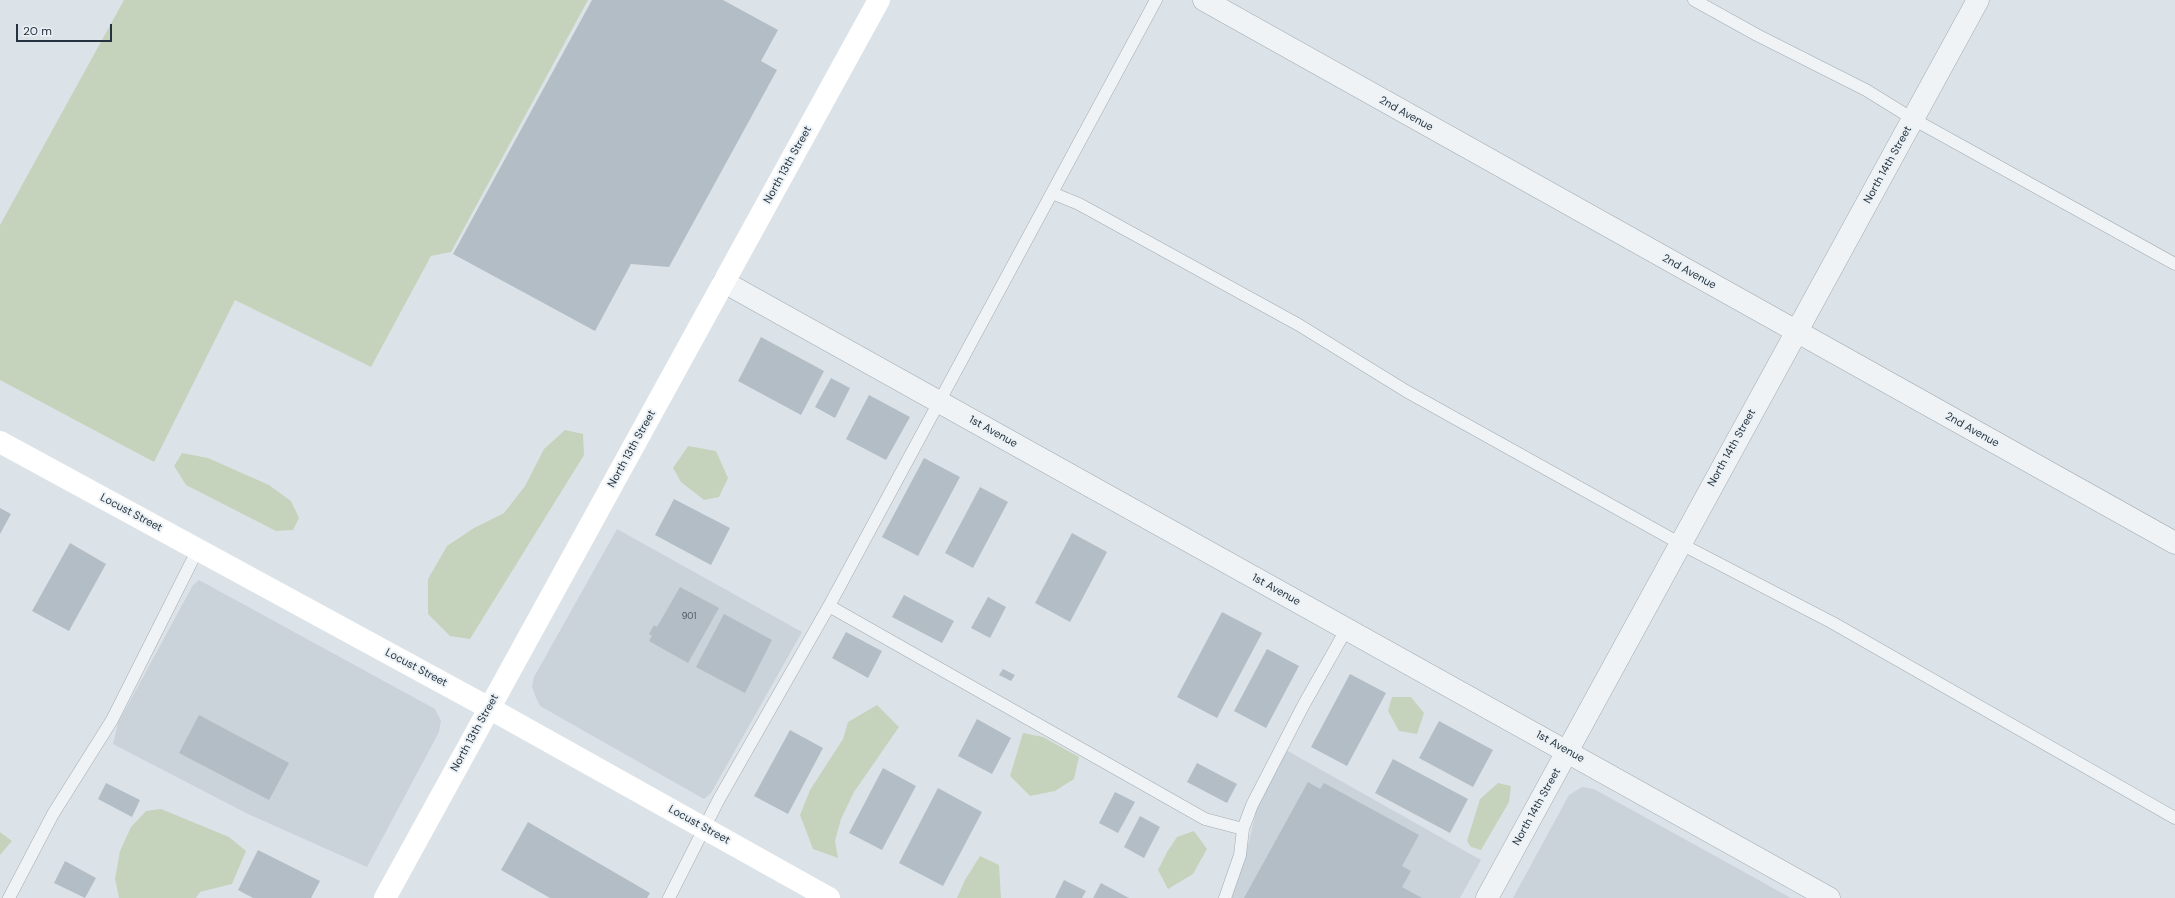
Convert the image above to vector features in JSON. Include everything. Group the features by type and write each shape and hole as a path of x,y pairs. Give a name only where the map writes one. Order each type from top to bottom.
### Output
{"main road":[{"name":"North 13th Street","path":"384,898 879,0"},
{"name":"Locust Street","path":"0,442 489,708 829,898"}],"street":[{"name":"2nd Avenue","path":"1204,0 2175,543"},
{"name":"North 14th Street","path":"1487,898 1978,0"},
{"name":"1st Avenue","path":"724,282 1346,630 1568,751 1829,898"}],"lane":[{"path":"669,898 690,860 704,828 753,738 829,606 938,401 1156,0"},
{"path":"1694,0 1757,35 1866,90 1913,119 2175,264"},
{"path":"1052,193 1079,204 1299,325 1406,390 1680,543 1833,624 2175,818"},
{"path":"9,898 53,814 112,720 198,550"},
{"path":"829,606 1205,819 1243,829"},
{"path":"1225,898 1240,855 1243,829 1252,805 1303,706 1346,630"}],"shaded area":[{"path":"617,529 802,632 711,793 704,799 540,706 532,687 534,677"},
{"path":"199,580 435,709 441,721 439,732 367,867 248,814 113,744 118,723 193,585"},
{"path":"1286,750 1481,860 1460,898 1230,898 1246,853 1257,808"},
{"path":"1582,787 1594,789 1791,898 1513,898 1569,795"}],"green space":[{"path":"124,0 588,0 451,252 431,256 371,367 235,300 154,462 0,380 0,225"},
{"path":"565,430 583,434 584,455 470,639 450,636 428,614 428,579 447,546 474,528 504,513 525,486 544,449"},
{"path":"688,446 716,451 728,478 719,497 704,500 681,482 673,468"},
{"path":"182,453 208,458 269,485 291,501 299,518 293,530 276,531 186,485 174,466"},
{"path":"1392,697 1411,697 1424,713 1417,734 1399,731 1388,711"},
{"path":"877,705 899,727 854,792 841,819 835,841 838,858 813,849 800,815 810,790 843,739 848,722"},
{"path":"1023,733 1043,737 1079,757 1074,779 1055,791 1030,796 1010,776"},
{"path":"1498,783 1511,786 1509,802 1481,850 1471,847 1467,841 1480,799"},
{"path":"161,809 229,837 246,851 232,884 200,892 196,898 119,898 115,879 120,851 131,827 146,811"},
{"path":"1194,831 1207,849 1193,874 1168,889 1158,870 1177,837"},
{"path":"0,832 12,841 0,855"},
{"path":"980,856 999,865 1001,898 957,898 965,880"}],"building":[{"path":"592,0 723,0 778,30 761,61 777,70 669,267 631,264 595,331 453,254"},
{"path":"761,337 824,371 801,415 738,381"},
{"path":"831,378 850,388 835,418 815,407"},
{"path":"869,395 910,417 886,460 846,439"},
{"path":"924,458 960,477 918,556 882,537"},
{"path":"980,487 1008,502 973,568 945,553"},
{"path":"674,499 730,528 711,565 655,535"},
{"path":"0,508 11,514 0,534"},
{"path":"1072,533 1107,552 1070,622 1035,603"},
{"path":"70,543 106,564 69,631 32,611"},
{"path":"680,587 719,608 688,663 649,641 652,636 649,634 654,625 657,627"},
{"path":"904,595 954,621 942,643 892,617"},
{"path":"988,597 1006,607 990,638 971,628"},
{"path":"1222,612 1262,633 1217,718 1177,697"},
{"path":"724,614 772,640 745,693 696,667"},
{"path":"846,632 882,651 868,678 832,658"},
{"path":"1267,649 1299,666 1266,728 1234,711"},
{"path":"1003,669 1015,675 1011,681 999,675"},
{"path":"1350,674 1386,693 1347,766 1311,747"},
{"path":"199,715 289,763 269,800 179,753"},
{"path":"977,719 1011,738 992,774 958,756"},
{"path":"1439,721 1493,750 1473,787 1419,758"},
{"path":"790,730 823,748 788,814 754,796"},
{"path":"1393,759 1468,799 1450,833 1375,793"},
{"path":"1197,763 1237,784 1227,803 1187,782"},
{"path":"883,768 916,786 882,850 849,833"},
{"path":"1308,782 1320,789 1324,783 1419,835 1402,866 1411,871 1402,887 1422,898 1244,898"},
{"path":"106,783 140,800 132,817 98,799"},
{"path":"938,788 982,812 943,886 899,863"},
{"path":"1115,792 1135,802 1118,833 1099,823"},
{"path":"1140,816 1160,827 1144,858 1124,847"},
{"path":"528,822 650,893 647,898 550,898 501,870"},
{"path":"258,850 320,881 311,898 253,898 238,890"},
{"path":"65,861 96,878 85,898 54,883"},
{"path":"1064,880 1086,891 1082,898 1055,898"},
{"path":"1101,883 1129,898 1093,898"}]}
